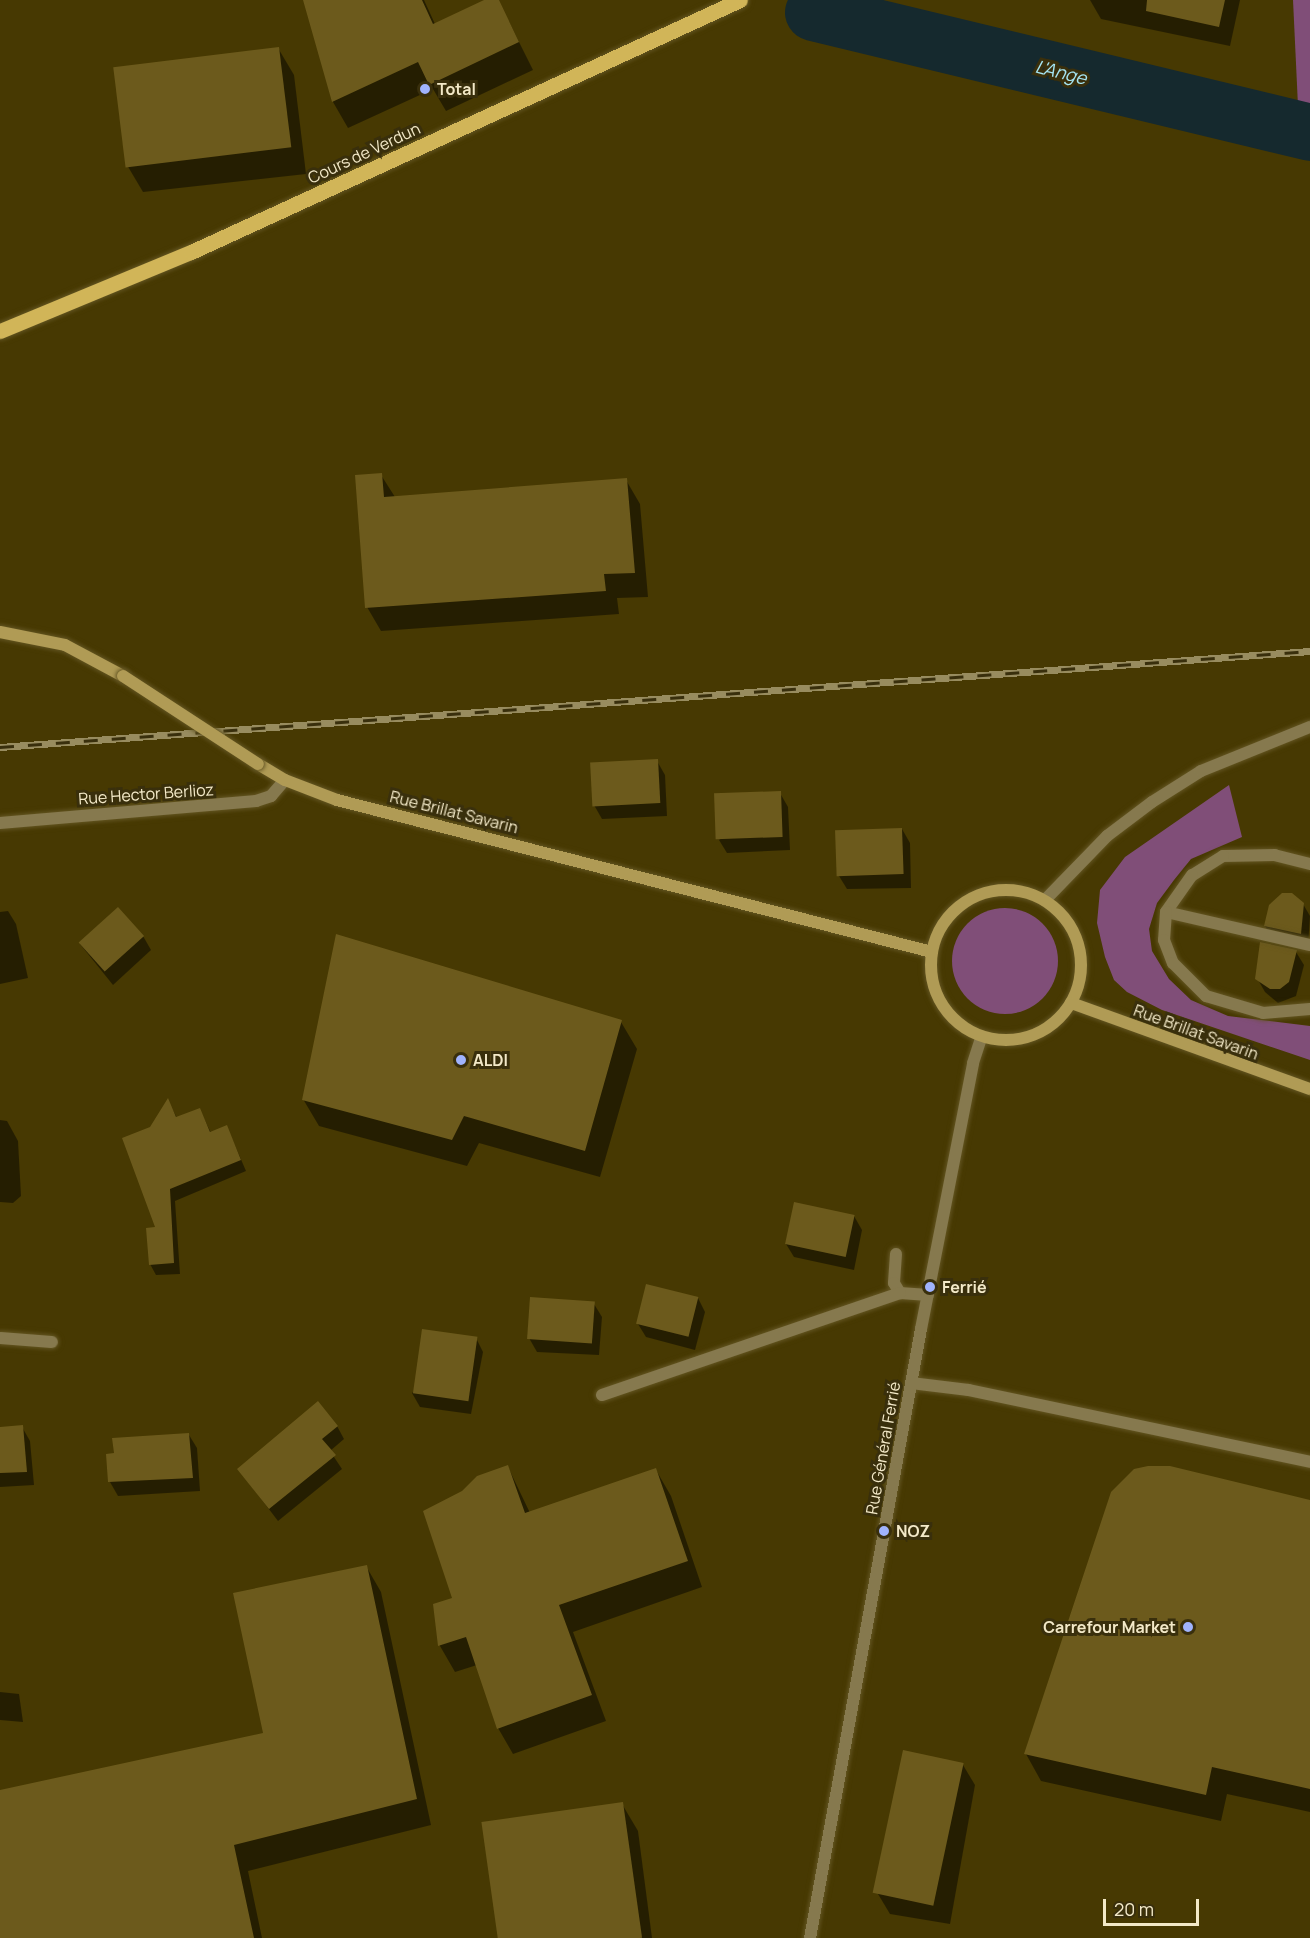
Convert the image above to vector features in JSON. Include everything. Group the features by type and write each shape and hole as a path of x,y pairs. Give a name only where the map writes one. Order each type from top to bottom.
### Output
{"main road":[{"name":"Cours de Verdun","path":"0,331 202,247 740,0"},
{"name":"Rue Brillat Savarin","path":"0,632 65,645 123,676 285,780 337,800 932,952"},
{"path":"1026,892 1045,900 1064,917 1077,939 1082,965 1071,1003 1050,1027 1033,1036 1013,1040 982,1036 952,1018 938,998 931,975 932,952 950,915 984,893 1026,892"},
{"name":"Rue Brillat Savarin","path":"1071,1003 1310,1089"}],"street":[{"path":"1045,900 1107,836 1152,802 1201,771 1310,727"},
{"name":"Rue Hector Berlioz","path":"0,823 256,801 271,796 285,780"},
{"path":"1310,864 1275,855 1223,856 1192,875 1167,912 1164,940 1173,963 1206,996 1263,1012 1310,1009"},
{"path":"1167,912 1310,945"},
{"name":"Rue Général Ferrié","path":"810,1938 911,1383 973,1064 982,1036"},
{"path":"896,1254 894,1283 900,1293"},
{"path":"602,1395 900,1293 928,1295"},
{"path":"0,1338 52,1341"},
{"path":"911,1383 969,1390 1310,1462"}],"shaded area":[{"path":"1293,0 1310,0 1310,109 1298,106"},
{"path":"1229,785 1242,837 1191,859 1174,880 1157,903 1149,929 1152,951 1169,979 1191,1000 1228,1016 1310,1026 1310,1060 1162,1010 1127,992 1114,980 1105,957 1097,923 1100,890 1125,857"},
{"path":"1005,908 1025,912 1043,923 1054,941 1058,961 1054,981 1043,999 1025,1010 1005,1014 985,1010 967,999 956,981 952,961 956,941 967,923 985,912"}],"building":[{"path":"303,0 422,0 433,24 484,0 499,0 519,42 429,85 418,62 332,102"},
{"path":"1147,0 1225,0 1219,27 1146,11"},
{"path":"279,47 291,147 126,168 113,67"},
{"path":"382,473 384,497 627,478 635,573 604,574 606,591 365,608 355,475"},
{"path":"658,759 660,803 592,806 590,763"},
{"path":"781,791 783,837 716,839 714,793"},
{"path":"902,828 904,874 837,876 835,830"},
{"path":"1282,893 1292,893 1304,903 1301,934 1264,926 1269,905"},
{"path":"118,907 144,936 105,971 79,942"},
{"name":"ALDI","path":"336,934 622,1020 585,1151 464,1116 452,1140 302,1100"},
{"path":"1260,942 1297,950 1289,982 1280,989 1270,989 1255,979"},
{"path":"168,1098 176,1117 200,1108 210,1132 227,1125 241,1160 170,1189 174,1263 149,1265 146,1228 155,1227 122,1138 150,1127"},
{"path":"794,1202 855,1215 846,1257 785,1244"},
{"path":"646,1284 698,1297 688,1337 636,1324"},
{"path":"530,1297 595,1302 592,1343 527,1339"},
{"path":"422,1329 477,1337 468,1401 413,1393"},
{"path":"318,1401 338,1426 322,1439 336,1455 269,1509 237,1469"},
{"path":"23,1425 27,1472 0,1473 0,1427"},
{"path":"189,1433 193,1478 108,1482 106,1454 114,1453 112,1438"},
{"path":"508,1465 525,1513 656,1468 688,1561 559,1605 592,1695 497,1729 466,1637 438,1646 433,1604 452,1598 423,1511 462,1491 477,1476"},
{"name":"Carrefour Market","path":"1148,1466 1170,1466 1310,1500 1310,1789 1212,1767 1206,1795 1024,1754 1111,1492 1134,1469"},
{"path":"367,1565 417,1799 234,1845 254,1938 0,1938 0,1790 263,1733 233,1593"},
{"path":"903,1750 964,1763 933,1906 873,1893"},
{"path":"623,1802 642,1938 498,1938 481,1822"}],"waterway":[{"name":"L'Ange","path":"813,12 1310,132"}],"railway":[{"path":"0,747 1310,651"}],"place":[{"name":"Total","path":"425,89"},
{"name":"ALDI","path":"461,1060"},
{"name":"Ferrié","path":"930,1287"},
{"name":"NOZ","path":"884,1531"},
{"name":"Carrefour Market","path":"1188,1627"}]}
